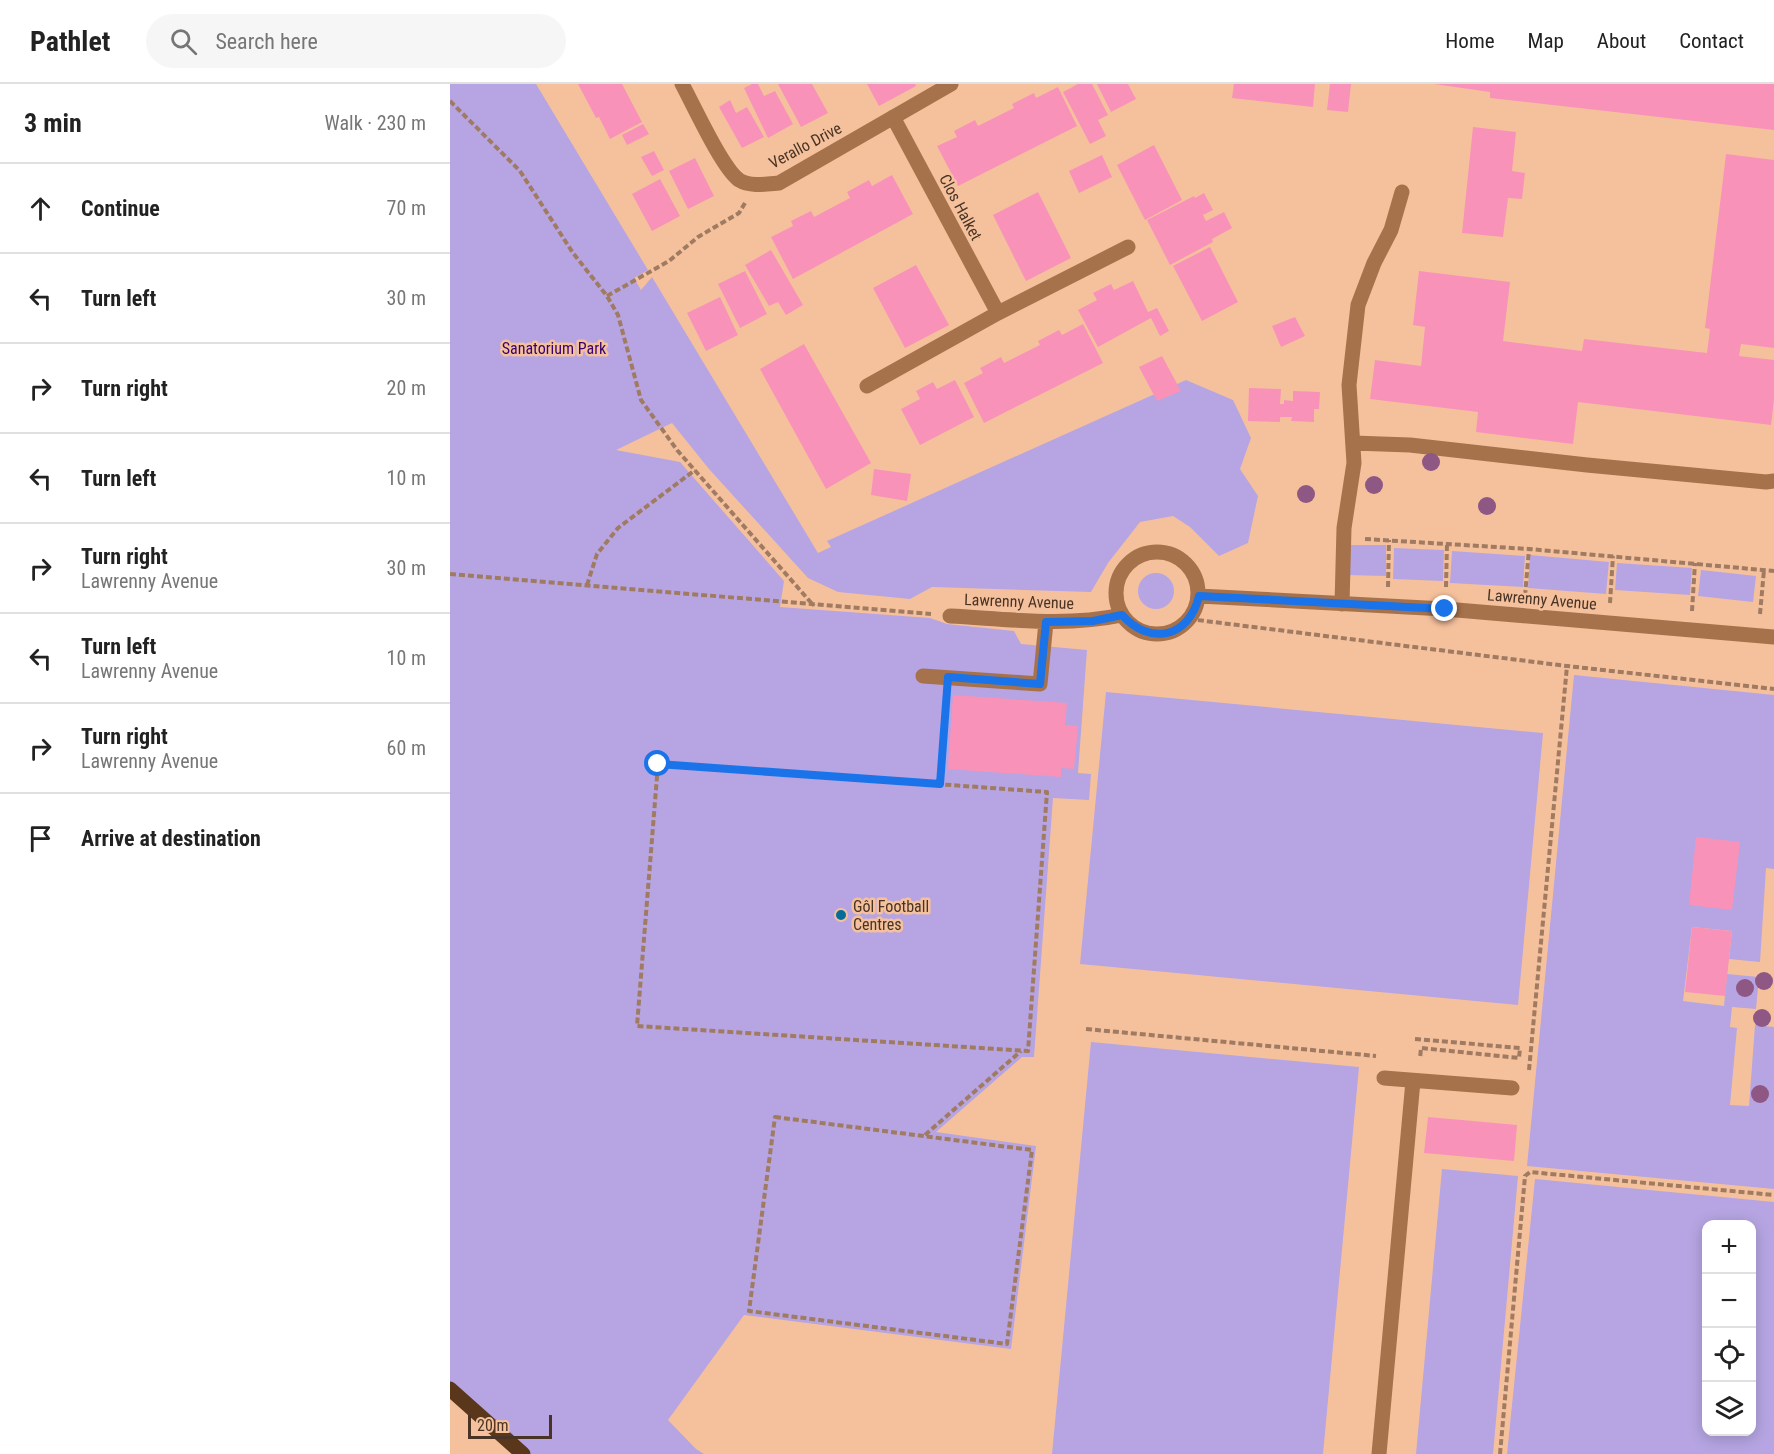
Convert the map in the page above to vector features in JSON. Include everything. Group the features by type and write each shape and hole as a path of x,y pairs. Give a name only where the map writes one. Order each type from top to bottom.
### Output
{"main road":[{"path":"450,1389 523,1454"}],"street":[{"path":"682,84 721,158 739,180 751,183"},
{"name":"Verallo Drive","path":"751,183 759,185 780,183 951,84"},
{"name":"Clos Halket","path":"893,117 998,313"},
{"path":"1342,604 1344,538 1354,463 1349,385 1358,305 1374,263 1392,230 1402,192"},
{"path":"867,386 998,313 1128,247"},
{"path":"1353,443 1410,445 1671,474 1774,481"},
{"path":"1162,552 1181,559 1191,569 1198,581 1199,596 1196,608 1189,620 1179,628 1167,633 1154,634 1142,632 1122,615 1117,601 1116,588 1120,574 1129,562 1141,555 1162,552"},
{"name":"Lawrenny Avenue","path":"1199,596 1445,609 1774,637"},
{"name":"Lawrenny Avenue","path":"950,616 1046,622 1093,621 1122,615"},
{"path":"923,676 1040,684 1046,622"},
{"path":"1384,1078 1512,1088"},
{"path":"1379,1454 1413,1080"}],"path":[{"path":"450,100 520,171 573,253 607,296 618,315 641,400 677,450 814,606"},
{"path":"607,296 669,261 698,237 739,213 747,200 751,183"},
{"path":"587,585 597,554 618,528 695,470"},
{"path":"1344,538 1613,555 1774,572"},
{"path":"1388,606 1389,540"},
{"path":"1445,609 1447,543"},
{"path":"1523,616 1529,549"},
{"path":"1609,623 1613,555"},
{"path":"1691,630 1695,563"},
{"path":"1758,636 1764,570"},
{"path":"450,574 950,616"},
{"path":"1189,620 1774,689"},
{"path":"1529,1070 1567,666"},
{"path":"940,784 948,677"},
{"path":"658,764 940,784 1047,792 1028,1051 637,1026 658,764"},
{"path":"1086,1029 1376,1056"},
{"path":"1415,1039 1520,1048 1519,1058 1421,1048 1420,1060"},
{"path":"925,1136 1032,1150 1007,1344 749,1311 775,1117 925,1136 1022,1051"},
{"path":"1500,1454 1525,1176 1530,1172 1774,1195"}],"green space":[{"name":"Sanatorium Park","path":"450,84 536,84 648,270 634,278 641,290 652,277 818,553 831,547 827,541 1186,380 1233,400 1251,438 1240,469 1258,496 1248,543 1219,556 1190,527 1173,516 1140,522 1108,563 1091,592 932,587 910,599 838,592 808,578 709,469 672,423 616,450 680,462 784,581 780,607 930,618 947,624 1014,631 1021,644 1087,650 1078,773 1091,774 1089,800 1053,798 1034,1057 1022,1057 936,1132 1036,1146 1011,1349 744,1315 668,1420 696,1449 704,1454 523,1454 450,1389"},
{"path":"1347,545 1386,545 1386,576 1346,575"},
{"path":"1394,548 1444,550 1443,581 1393,579"},
{"path":"1452,551 1525,556 1523,587 1450,583"},
{"path":"1530,555 1609,562 1606,594 1528,588"},
{"path":"1617,563 1692,568 1690,595 1615,590"},
{"path":"1701,570 1756,576 1753,602 1698,596"},
{"path":"1156,573 1169,578 1174,591 1169,604 1156,609 1143,604 1138,591 1143,578"},
{"path":"1574,675 1774,695 1774,869 1766,868 1760,962 1729,959 1732,931 1692,927 1683,1001 1724,1006 1727,974 1759,977 1756,1009 1732,1007 1730,1027 1737,1028 1730,1105 1749,1106 1755,1025 1774,1027 1774,1189 1527,1166"},
{"path":"1106,692 1543,733 1518,1005 1080,964"},
{"path":"1091,1042 1359,1067 1323,1454 1052,1454"},
{"path":"1442,1169 1518,1176 1493,1454 1416,1454"},
{"path":"1535,1179 1774,1202 1774,1454 1507,1454"}],"building":[{"path":"578,84 622,84 642,122 610,139"},
{"path":"758,84 764,96 775,91 793,124 768,138 744,88"},
{"path":"778,84 812,84 828,113 801,127"},
{"path":"867,84 915,84 916,86 879,106"},
{"path":"1078,84 1092,84 1108,115 1098,120 1106,136 1090,144 1063,92"},
{"path":"1097,84 1128,84 1136,99 1111,112"},
{"path":"1234,84 1315,84 1313,107 1232,98"},
{"path":"1330,84 1351,84 1348,112 1327,110"},
{"path":"1434,84 1774,84 1774,130 1490,98 1490,92"},
{"path":"1058,87 1077,126 958,186 937,146 957,137 954,131 975,120 978,126 1014,108 1012,104 1034,93 1036,98"},
{"path":"730,100 736,113 747,107 764,137 742,148 719,107"},
{"path":"643,124 649,134 627,145 622,135"},
{"path":"1473,127 1516,132 1512,171 1525,173 1522,199 1508,198 1503,237 1462,233"},
{"path":"1154,145 1182,200 1145,220 1117,165"},
{"path":"654,151 664,170 652,176 641,157"},
{"path":"1726,154 1774,160 1774,348 1741,344 1739,356 1774,360 1771,425 1578,402 1573,444 1476,432 1478,412 1370,399 1375,360 1421,366 1425,327 1413,325 1419,271 1510,282 1503,341 1582,351 1584,339 1707,353 1710,329 1705,328"},
{"path":"1102,155 1112,177 1079,193 1069,171"},
{"path":"695,158 714,196 688,209 669,171"},
{"path":"892,175 913,214 793,279 771,237 793,226 791,221 811,211 814,217 850,198 847,192 869,180 872,186"},
{"path":"660,179 680,216 652,231 632,194"},
{"path":"1038,192 1071,258 1026,281 993,215"},
{"path":"1204,193 1213,210 1203,215 1206,221 1224,212 1232,228 1212,239 1213,242 1170,265 1147,220"},
{"path":"1210,247 1238,302 1202,321 1173,266"},
{"path":"771,250 803,305 786,315 778,302 769,306 745,265"},
{"path":"916,265 949,325 905,348 873,288"},
{"path":"745,271 767,314 740,328 718,284"},
{"path":"1133,281 1148,312 1157,308 1169,331 1160,336 1151,318 1098,347 1078,310 1097,300 1093,293 1111,284 1114,290"},
{"path":"720,297 738,335 706,351 687,313"},
{"path":"1295,317 1305,336 1281,347 1272,326"},
{"path":"1083,324 1103,363 984,423 964,383 983,373 980,368 1001,357 1004,363 1040,345 1038,341 1059,330 1062,335"},
{"path":"804,344 871,463 826,489 760,369"},
{"path":"1162,356 1181,391 1157,401 1139,367"},
{"path":"955,380 974,417 920,445 901,409 920,399 916,391 933,382 937,389"},
{"path":"1249,388 1281,389 1280,404 1284,404 1284,400 1293,401 1293,391 1320,392 1319,409 1314,409 1314,422 1291,421 1292,417 1280,417 1280,422 1248,421"},
{"path":"874,469 911,474 907,501 871,495"},
{"path":"953,695 1067,703 1065,725 1078,726 1074,769 1061,768 1061,777 948,769"},
{"path":"1696,837 1740,842 1732,910 1689,905"},
{"path":"1692,927 1732,931 1725,996 1685,992"},
{"path":"1428,1117 1517,1125 1514,1161 1424,1153"}],"place":[{"name":"Gôl Football Centres","path":"841,915"}],"route":[{"path":"658,764 940,784 948,677 1040,684 1046,622 1093,621 1122,615 1142,632 1167,633 1179,628 1189,620 1196,608 1199,596 1445,609"}]}
